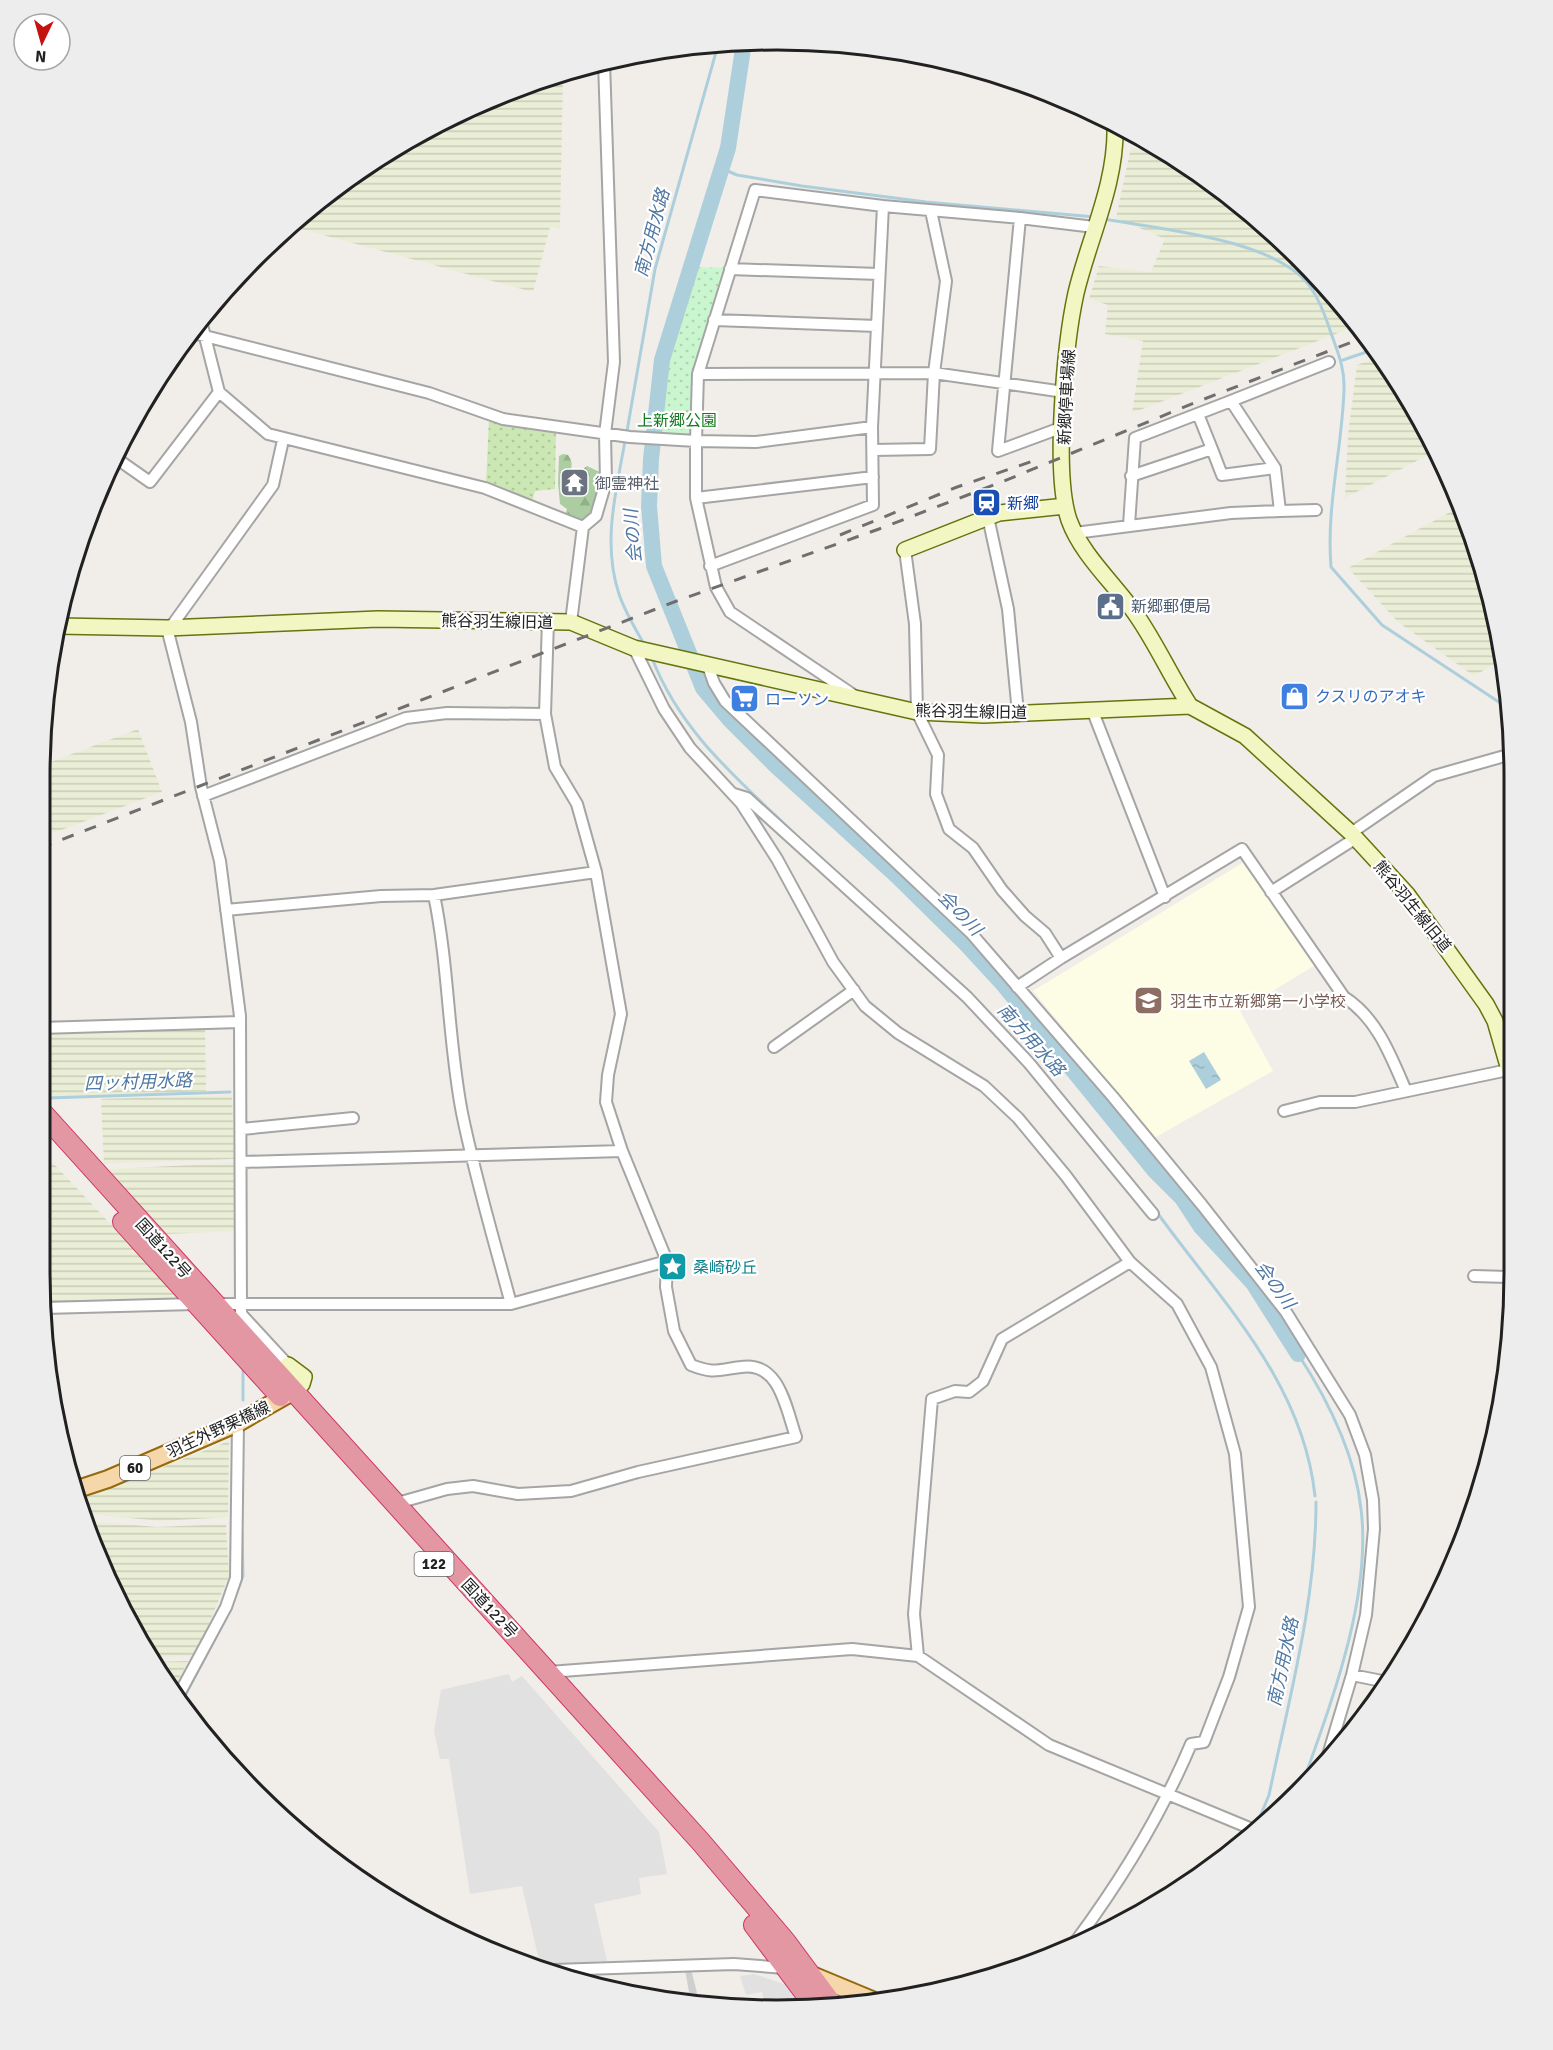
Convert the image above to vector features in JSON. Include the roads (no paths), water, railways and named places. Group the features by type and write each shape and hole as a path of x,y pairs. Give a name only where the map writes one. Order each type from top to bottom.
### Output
{"highway":[{"name":"国道122号","path":"50,1122 205,1304"},
{"name":"国道122号","path":"50,1140 288,1395 691,1846 789,1968 810,1999"},
{"name":"国道122号","path":"288,1395 394,1504 549,1672 700,1841 812,1975 828,1999"}],"main road":[{"name":"羽生外野栗橋線","path":"82,1488 108,1479 238,1423 288,1395"},
{"path":"789,1968 860,1995"}],"street":[{"path":"571,622 583,527 596,516 606,483 605,434 614,362 604,70"},
{"name":"新郷停車場線","path":"1114,133 1112,165 1075,297 1064,392 1065,506 1075,533 1138,616 1190,706"},
{"path":"857,698 730,612 716,587 696,498 698,374 755,190 884,207 1020,218 1094,227"},
{"path":"710,566 873,505 872,427 884,207"},
{"path":"873,450 930,448 934,374 946,281 931,211"},
{"path":"1020,218 998,451 1063,428"},
{"path":"730,269 879,274"},
{"path":"714,320 877,326"},
{"path":"202,331 219,392 268,434 283,440 485,488 583,527"},
{"path":"200,334 429,393 503,419 605,434 654,440 756,442 872,427"},
{"path":"1129,525 1135,438 1329,362"},
{"path":"698,374 934,374 1064,392"},
{"path":"121,462 150,482 219,392"},
{"path":"1231,401 1275,468 1280,511"},
{"path":"1198,414 1222,475 1275,468"},
{"path":"283,440 273,485 167,628 191,722 203,796 219,861 240,1022 241,1314 288,1365 304,1377 302,1384 288,1395"},
{"path":"1131,476 1212,449"},
{"path":"696,498 873,477"},
{"path":"1061,958 1045,933 1025,916 1002,890 973,848 949,829 936,794 938,754 917,712 915,624 905,549 1010,510 1065,506"},
{"path":"1075,533 1231,513 1316,510"},
{"path":"988,517 1008,609 1018,713"},
{"name":"熊谷羽生線旧道","path":"65,626 167,628 378,619 571,622 634,648 917,712 1093,712 1190,706 1222,722 1252,742 1353,836 1407,894 1486,1004 1495,1021 1504,1054"},
{"path":"394,1504 447,1489 473,1486 518,1494 571,1491 638,1472 796,1437 778,1384 767,1371 745,1366 710,1372 691,1365 674,1330 666,1287 668,1261 622,1151 606,1102 608,1075 621,1014 596,872 577,804 555,767 545,714 548,621"},
{"path":"634,648 664,709 690,748 732,793 777,859 816,934 866,1006 898,1033 984,1086 1018,1118 1066,1176 1130,1262 1177,1304 1211,1367 1235,1454 1247,1563 1249,1607 1229,1677 1204,1742 1191,1744 1169,1796 1117,1885 1082,1933"},
{"path":"707,663 714,683 725,701 970,933 1113,1097 1286,1312 1350,1415 1365,1455 1373,1500 1374,1529 1366,1615 1338,1734"},
{"path":"203,796 406,718 447,712 545,714"},
{"path":"1093,712 1165,897"},
{"path":"1271,892 1353,836 1434,776 1503,757"},
{"path":"732,793 747,798 967,997 1029,1064 1153,1214"},
{"path":"1017,987 1242,849 1344,997 1357,1005 1386,1044 1406,1091"},
{"path":"226,910 381,896 434,895 596,872"},
{"path":"434,895 443,939 444,975 462,1111 511,1304"},
{"path":"774,1047 854,990"},
{"path":"50,1028 240,1022"},
{"path":"1284,1112 1320,1102 1355,1102 1504,1069"},
{"path":"242,1129 353,1118"},
{"path":"242,1162 622,1151"},
{"path":"51,1308 241,1303 511,1304 668,1261"},
{"path":"918,1656 914,1614 932,1399 955,1390 969,1392 983,1381 1002,1339 1130,1262"},
{"path":"1474,1276 1504,1277"},
{"path":"181,1690 226,1607 236,1578 238,1423"},
{"path":"549,1672 852,1649 918,1656 1049,1745 1247,1827"},
{"path":"1352,1675 1379,1680"},
{"path":"567,1970 746,1964 789,1968"}],"water":[{"path":"1204,1052 1221,1080 1206,1089 1189,1061"}],"waterway":[{"name":"会の川","path":"743,51 728,148 662,360 651,459 649,506 654,566 703,688 730,720 775,765 897,876 1002,983 1154,1170 1182,1198 1201,1227 1253,1283 1298,1354"},
{"name":"南方用水路","path":"627,431 655,269 716,52"},
{"path":"723,169 737,175 802,186 926,202 1095,217"},
{"path":"1104,219 1185,232 1246,247 1295,271 1311,288 1326,319 1340,359 1344,382 1343,412 1332,500 1331,567 1382,625 1499,702"},
{"path":"1343,360 1366,352"},
{"name":"南方用水路","path":"625,441 612,518 612,556 621,601 644,644"},
{"name":"南方用水路","path":"652,658 665,686 697,735 737,779 802,841"},
{"name":"南方用水路","path":"954,978 967,990"},
{"name":"南方用水路","path":"974,997 1026,1053"},
{"name":"四ッ村用水路","path":"50,1098 230,1092"},
{"name":"南方用水路","path":"1086,1125 1149,1201"},
{"name":"南方用水路","path":"1156,1211 1231,1310 1276,1379 1294,1415 1307,1454 1315,1496"},
{"name":"会の川","path":"1298,1354 1330,1409 1353,1468 1361,1509 1363,1543 1355,1613 1336,1685 1307,1770"},
{"name":"四ッ村用水路","path":"243,1370 243,1400"},
{"name":"南方用水路","path":"1260,1816 1269,1795 1300,1650 1311,1577 1316,1502"},
{"name":"四ッ村用水路","path":"230,1611 243,1576 242,1530"},
{"name":"四ッ村用水路","path":"185,1695 225,1620"}],"railway":[{"path":"50,844 674,602 879,529 1004,481 1194,403 1357,340"},
{"path":"840,535 957,487 1036,460"}],"place":[{"name":"御霊神社","path":"574,483"},
{"name":"新郷","path":"986,503"},
{"name":"新郷郵便局","path":"1110,606"},
{"name":"クスリのアオキ","path":"1294,696"},
{"name":"ローソン","path":"744,699"},
{"name":"羽生市立新郷第一小学校","path":"1149,1001"},
{"name":"桑崎砂丘","path":"672,1267"}],"park label":[{"name":"上新郷公園","path":"677,420"}]}
